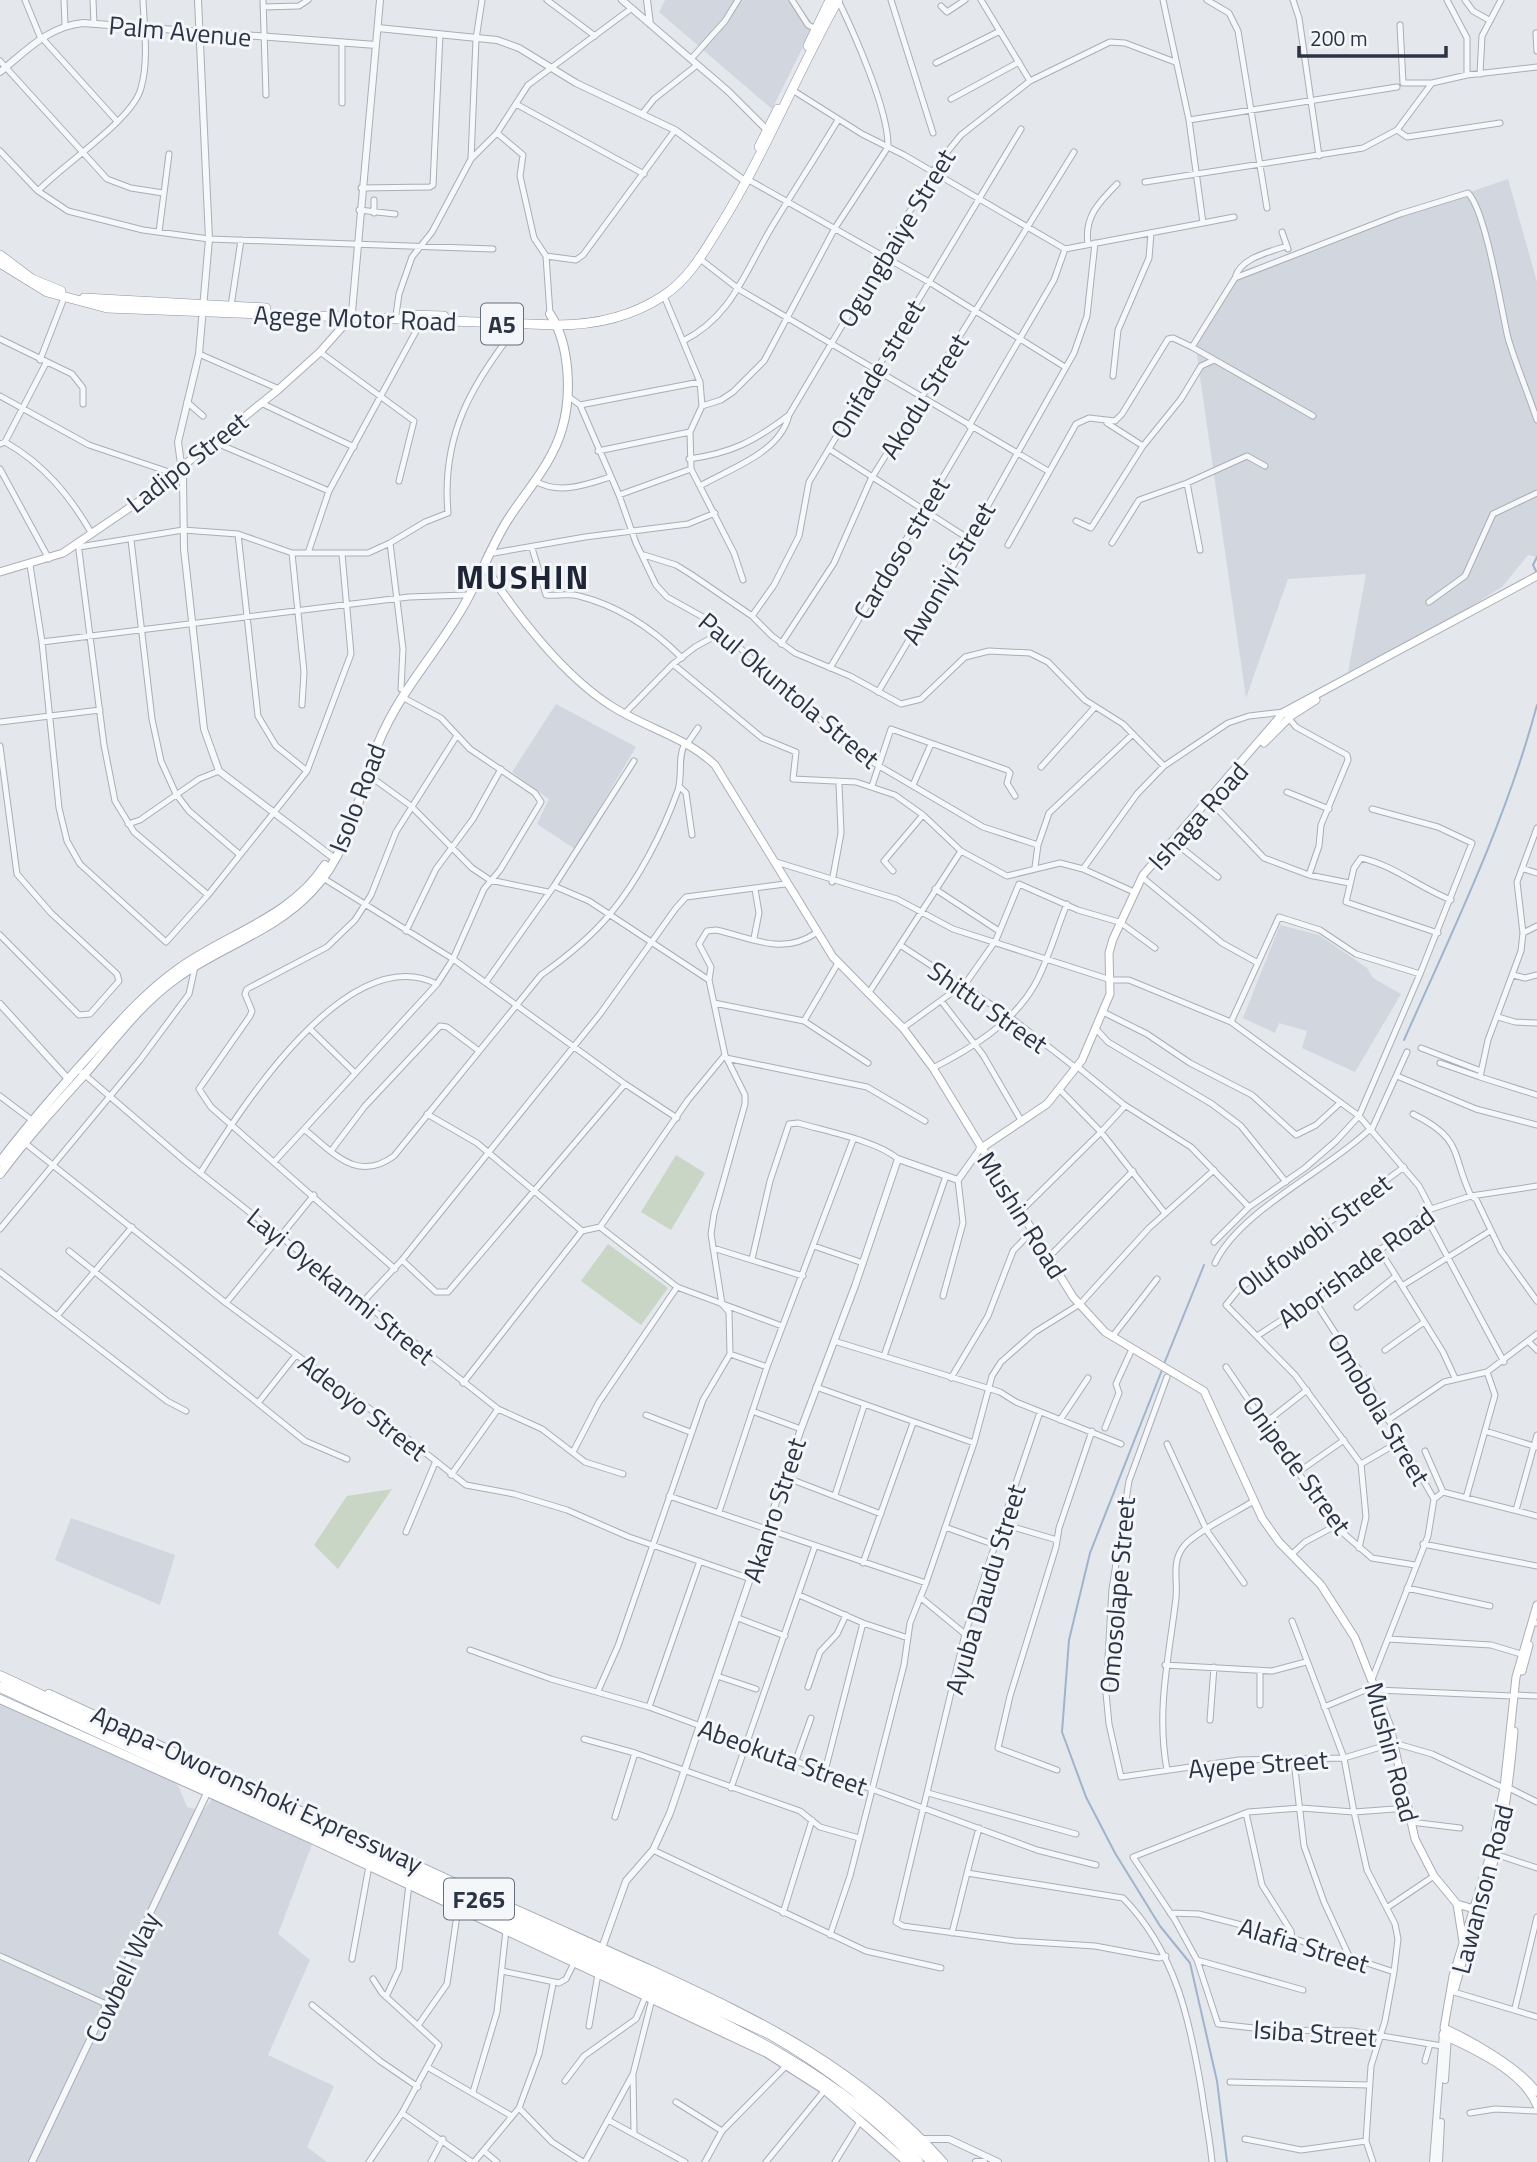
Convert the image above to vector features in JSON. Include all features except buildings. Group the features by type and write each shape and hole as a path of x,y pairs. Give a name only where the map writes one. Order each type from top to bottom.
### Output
{"highway":[{"name":"Agege Motor Road","path":"0,254 32,279 86,298 205,308 600,323 630,314 664,296 700,259 770,131 830,0"},
{"name":"Agege Motor Road","path":"770,131 794,91 838,0"},
{"name":"Agege Motor Road","path":"0,263 20,278 64,298 107,308 231,306 421,322 519,324 616,314 664,288 696,256 745,179"},
{"name":"Apapa-Oworonshoki Expressway","path":"0,1676 770,2034 820,2064 851,2087 932,2162"},
{"name":"Apapa-Oworonshoki Expressway","path":"0,1688 496,1915 764,2043 836,2089 918,2162"}],"main road":[{"name":"Ladipo Street","path":"0,572 49,559 79,545 178,472 279,389 320,352 351,315"},
{"name":"Isolo Road","path":"0,1162 33,1121 153,998 195,967 259,927 320,873 331,856 401,693 460,613 488,554 560,437 569,397 552,321"},
{"name":"Isolo Road","path":"81,1072 139,1003 169,975 289,913 323,878 345,839 374,741 401,693 465,596 493,537 538,469 559,426 565,399 563,374 552,321"},
{"name":"Mushin Road","path":"484,565 541,641 590,690 624,714 686,744 715,765 816,933 838,963 903,1028 933,1068 1048,1258 1080,1304 1112,1337 1156,1363 1168,1374 1204,1391 1252,1502 1270,1531 1332,1600 1355,1638 1373,1677 1394,1743 1415,1839 1434,1876 1457,1905"},
{"name":"Ishaga Road","path":"983,1147 1022,1122 1056,1095 1078,1068 1110,994 1112,979 1109,953 1134,892 1148,867 1285,716 1534,580"},
{"name":"Ishaga Road","path":"1120,923 1143,878 1285,716"},
{"name":"Ishaga Road","path":"983,1147 1007,1135 1062,1092 1098,1031 1112,979"},
{"name":"Isolo Road","path":"0,1174 71,1082"},
{"name":"Lawanson Road","path":"1446,2033 1454,1992 1495,1854 1506,1788 1514,1696 1521,1654 1537,1605"},
{"name":"Lawanson Road","path":"1514,1696 1537,1621"},
{"name":"Apapa-Oworonshoki Expressway","path":"0,1671 794,2039 865,2088 943,2162"},
{"name":"Apapa-Oworonshoki Expressway","path":"0,1699 409,1884 787,2065 825,2090 902,2160"},
{"name":"Lawanson Road","path":"1446,2033 1452,1976 1491,1852 1506,1788"},
{"path":"1463,1942 1457,1905 1474,1909"},
{"path":"1446,2033 1524,2078 1537,2092"},
{"path":"1501,2065 1527,2088 1537,2106"}],"street":[{"path":"25,0 41,38 116,120"},
{"path":"3,70 41,38 65,24 64,0"},
{"path":"93,0 94,24"},
{"path":"38,191 57,170 83,152 116,120 141,89 143,0"},
{"path":"198,0 209,239 199,354 178,442 178,472 183,479 183,530 204,729 219,771 273,815 331,856"},
{"path":"266,95 262,38 263,4 299,6 308,0"},
{"path":"351,315 380,0"},
{"path":"471,159 476,39 482,0"},
{"path":"547,0 594,36"},
{"path":"622,0 691,58 770,131"},
{"path":"647,0 650,24"},
{"path":"691,58 720,28 738,0"},
{"path":"792,0 808,25 816,29"},
{"path":"702,406 721,400 754,374 764,361 835,228 888,147 886,127 858,42 838,0"},
{"path":"891,0 933,133"},
{"path":"941,6 946,13 965,0"},
{"path":"981,0 1030,80"},
{"path":"1163,0 1189,120 1203,223"},
{"path":"1207,0 1229,13 1238,31 1267,208"},
{"path":"1293,0 1312,101 1319,156"},
{"path":"1447,0 1467,38 1473,75"},
{"path":"1465,0 1472,11 1489,20"},
{"path":"1473,75 1482,36 1501,0"},
{"path":"397,315 404,275 421,245 432,232 471,159 497,133 528,85 632,8"},
{"name":"Palm Avenue","path":"65,24 199,29 262,38 376,45"},
{"path":"1400,25 1403,83 1432,83 1537,67"},
{"path":"379,28 503,42 551,66 576,83 675,130 745,179 929,282 1065,368"},
{"path":"936,63 1000,31"},
{"path":"1536,33 1537,51"},
{"path":"361,188 433,185 440,34"},
{"path":"342,42 342,103"},
{"name":"Ogungbaiye Street","path":"700,486 760,453 782,435 789,415 882,257 933,174 961,135 1030,80 1110,42 1125,43 1175,62"},
{"path":"0,61 3,70 107,179 131,188 163,193"},
{"path":"951,99 1018,62"},
{"path":"642,114 654,99 697,65"},
{"path":"1145,182 1363,148 1397,130 1432,83"},
{"path":"1189,120 1397,87"},
{"path":"794,91 838,120 1027,230 1065,249 1234,217"},
{"path":"516,104 644,174"},
{"path":"682,341 703,331 740,290 770,231 838,120"},
{"path":"1397,130 1407,137 1500,123"},
{"name":"Onifade street","path":"752,616 774,585 799,536 809,482 1021,129"},
{"path":"546,256 576,260 583,256 675,130"},
{"path":"497,133 523,155 522,185 534,238 546,256 552,321"},
{"path":"0,151 38,191 80,216 159,232 209,239 493,249"},
{"name":"Akodu Street","path":"781,644 834,563 871,479 1074,152"},
{"path":"159,232 169,154"},
{"name":"Awoniyi Street","path":"878,692 969,539 1065,368 1085,323 1092,243 1090,218 1099,202 1117,184"},
{"path":"1235,278 1400,214 1468,193 1482,226 1508,338 1537,419"},
{"path":"374,200 374,213"},
{"path":"359,210 395,214"},
{"path":"1282,232 1290,256"},
{"path":"1112,376 1118,330 1149,258 1151,233"},
{"path":"231,306 241,240"},
{"path":"1192,348 1239,268 1287,246"},
{"name":"Cardoso street","path":"830,668 1021,339 1054,280 1065,249"},
{"path":"700,259 740,290 1048,471"},
{"path":"664,296 700,382 702,406 690,432 691,470 715,513 743,580"},
{"path":"64,298 43,362 3,443 26,453 58,483 92,534"},
{"path":"308,553 329,491 421,322"},
{"path":"208,894 141,838 128,824 115,801 108,776 79,545 131,540 183,530 238,534 292,553 368,553 390,543 425,522 448,513 446,496 450,447 474,384 519,324"},
{"path":"1008,545 1076,424 1089,418 1115,421 1122,414 1163,343 1173,338 1313,416"},
{"path":"0,340 72,374 80,383 83,404"},
{"path":"320,352 414,421 399,481"},
{"path":"199,354 279,389"},
{"path":"1076,521 1091,528 1143,446 1181,399 1201,366 1214,360"},
{"path":"569,397 580,405 700,382"},
{"path":"0,396 89,445 178,472"},
{"path":"187,402 202,416"},
{"path":"261,403 354,447"},
{"name":"Paul Okuntola Street","path":"580,405 656,585 667,597 704,617 841,739 877,764 983,827 1038,845"},
{"path":"689,459 715,456 755,442 789,415"},
{"path":"1105,421 1143,446"},
{"path":"598,451 690,432"},
{"path":"214,442 329,491"},
{"path":"755,442 760,453"},
{"path":"829,449 871,479 969,539"},
{"path":"1112,543 1139,500 1187,483 1247,456 1265,466"},
{"path":"0,469 49,559"},
{"path":"619,495 691,470"},
{"path":"535,481 546,487 562,489 610,477"},
{"path":"1187,483 1200,551"},
{"path":"1429,601 1465,576 1493,514 1537,493"},
{"path":"488,554 688,524 715,513"},
{"path":"238,534 246,618 261,723 276,746 307,771"},
{"path":"131,540 157,747 176,794 206,828 239,854"},
{"path":"274,1162 437,984 453,959 491,880 500,870 541,802 534,793 456,737 441,718 401,693 402,649 390,543"},
{"path":"532,548 546,595 577,595 612,608 642,623 682,658"},
{"path":"292,553 304,672 302,705"},
{"path":"30,565 42,642 59,808 67,841 79,864 166,942 307,771 351,654 341,555"},
{"path":"644,555 676,565 752,616 781,644 901,704 910,704 921,699 965,657 989,651 1016,650 1048,662 1095,707 1116,718 1164,766"},
{"path":"42,642 348,605 465,596"},
{"path":"624,714 673,664 695,647 722,632"},
{"path":"673,664 762,738 796,752 793,779 872,786 895,795 923,815 961,850 1019,884 1120,923 1155,948"},
{"path":"1041,767 1095,707"},
{"path":"0,722 100,710"},
{"path":"1083,869 1137,794 1164,766 1228,723 1249,716 1285,716 1314,739 1347,755 1343,777 1321,825 1319,846 1309,875"},
{"path":"305,1130 331,1151 358,1167 380,1166 394,1156 541,975 568,954 610,914 665,824 680,786 679,755 698,728"},
{"path":"872,786 877,764 891,729 1007,770 1010,773 1007,783 1015,796"},
{"path":"1035,867 1038,845 1049,813 1133,734"},
{"path":"395,1269 211,1107 199,1089 250,1016 252,1011 245,994 247,989 327,947 365,906 390,841 456,737"},
{"path":"913,785 931,744"},
{"path":"0,746 18,874 51,913 117,974 119,981 90,1014 79,1016 0,935"},
{"path":"486,982 554,886 634,761"},
{"path":"406,931 436,869 473,819 501,769"},
{"path":"128,824 140,820 176,794 219,771"},
{"path":"367,774 411,806 450,848 491,880 548,892"},
{"path":"832,882 841,833 839,784"},
{"path":"680,786 686,793 692,835"},
{"path":"1287,792 1329,809"},
{"path":"1210,801 1264,859 1309,875 1349,883"},
{"path":"1214,1242 1249,1207 1286,1182 1336,1141 1359,1116 1469,854 1471,840 1422,822 1372,809"},
{"path":"893,871 884,861 923,815"},
{"path":"1481,1072 1488,1040 1513,975 1523,933 1517,883 1537,828"},
{"path":"1174,842 1217,877"},
{"path":"868,994 961,850"},
{"path":"1438,933 1346,902 1349,883 1361,858 1383,864 1427,891 1451,900"},
{"path":"773,861 832,882 897,899 953,929 996,940 1112,979 1129,979 1231,1022 1359,1116 1419,1186 1431,1209"},
{"path":"1007,876 1060,863 1083,869 1134,892"},
{"path":"1524,869 1537,873"},
{"path":"323,878 453,959 625,1084 677,1118"},
{"path":"1143,878 1222,943 1258,963"},
{"path":"363,1303 402,1261 652,945 686,897 785,884"},
{"path":"903,1028 962,987 996,940 1019,884"},
{"path":"554,886 589,901 652,945 709,980"},
{"path":"754,938 759,913 755,889"},
{"path":"935,889 999,931"},
{"path":"933,1068 975,1046 1008,1016 1034,986 1066,904"},
{"path":"1231,1022 1279,917 1320,930 1356,954 1420,974"},
{"path":"1523,933 1537,926"},
{"path":"598,1691 618,1646 690,1432 703,1400 730,1354 729,1312 722,1304 713,1248 714,1214 745,1104 745,1095 726,1056 709,980 711,967 699,944 702,934 716,930 773,945 791,946 816,933"},
{"name":"Shittu Street","path":"900,945 1008,1016 1125,1106 1191,1147 1249,1207"},
{"path":"804,1021 838,963"},
{"path":"0,1229 190,994 195,967"},
{"path":"1513,975 1525,978 1537,975"},
{"path":"201,1172 278,1063 337,1002 370,983 412,977 437,984"},
{"path":"942,1002 994,1072 1022,1122"},
{"path":"714,1003 804,1021 868,1063"},
{"path":"0,1004 71,1082"},
{"path":"1105,1013 1147,1034 1190,1063 1216,1074 1252,1095 1296,1135 1307,1132 1340,1103"},
{"path":"1498,1017 1515,1023 1537,1023"},
{"path":"331,1151 365,1106 440,1026 447,1027 479,1051"},
{"path":"310,1029 354,1072"},
{"path":"1098,1031 1108,1042 1212,1104 1241,1126 1286,1182"},
{"path":"1421,1048 1537,1096"},
{"path":"1215,1263 1223,1249 1261,1212 1371,1130 1407,1052"},
{"path":"463,1383 582,1231 600,1227 677,1118 726,1056"},
{"path":"726,1056 867,1087 925,1121"},
{"path":"1440,1063 1481,1072"},
{"name":"Layi Oyekanmi Street","path":"81,1072 108,1097 498,1409 542,1429 585,1462 623,1474"},
{"path":"1397,1076 1476,1109 1537,1125"},
{"path":"402,1261 436,1292 448,1292 532,1190 625,1084"},
{"path":"1062,1092 1101,1132 1164,1212"},
{"path":"0,1096 33,1121"},
{"path":"1021,1211 1125,1106"},
{"path":"427,1114 460,1132 488,1152 582,1231"},
{"path":"1413,1114 1430,1122 1451,1142 1462,1163 1471,1196 1476,1199 1501,1251 1537,1301"},
{"path":"752,1259 770,1181 789,1124 798,1123 853,1140 958,1180"},
{"path":"719,1512 767,1367 853,1140"},
{"name":"Adeoyo Street","path":"25,1143 226,1303 370,1409 451,1475 479,1489 514,1494 567,1510 751,1579"},
{"path":"943,1296 963,1223 958,1180 983,1147"},
{"name":"Akanro Street","path":"601,1948 626,1881 653,1850 684,1770 801,1429 863,1263 898,1159"},
{"name":"Olufowobi Street","path":"1257,1336 1226,1305 1239,1289 1404,1167"},
{"path":"830,1935 847,1886 908,1638 909,1623 926,1583 974,1443 988,1390 1002,1362 1035,1332 1080,1304 1164,1212 1214,1170"},
{"path":"1048,1258 1133,1171"},
{"path":"884,1356 946,1176"},
{"name":"Aborishade Road","path":"1257,1336 1342,1281 1431,1209 1471,1196 1537,1186"},
{"path":"226,1303 314,1195"},
{"path":"1424,1213 1446,1259 1504,1362"},
{"path":"57,1316 132,1227"},
{"path":"600,1227 677,1287 782,1326"},
{"path":"951,1378 988,1316 1013,1251 1032,1230"},
{"path":"1402,1286 1490,1231"},
{"path":"814,1246 863,1263"},
{"path":"713,1248 803,1276"},
{"path":"1379,1249 1450,1365 1455,1378"},
{"path":"69,1251 309,1443 348,1459"},
{"path":"0,1272 167,1401 186,1410"},
{"path":"1357,1307 1396,1276"},
{"path":"1112,1337 1157,1279"},
{"path":"572,1452 599,1402 677,1287"},
{"name":"Omobola Street","path":"1314,1300 1434,1499 1432,1524 1373,1677"},
{"path":"1385,1350 1424,1322"},
{"path":"1388,1420 1421,1395 1455,1378 1487,1372 1530,1343 1537,1334"},
{"path":"1257,1336 1307,1390 1361,1464 1366,1517 1359,1548"},
{"path":"834,1341 988,1390 1121,1444"},
{"path":"1530,1343 1537,1350"},
{"path":"1105,1428 1119,1393 1116,1384 1132,1349"},
{"path":"730,1354 767,1367"},
{"path":"258,1403 296,1355"},
{"name":"Onipede Street","path":"1226,1367 1335,1526 1373,1558 1415,1565"},
{"path":"1466,1498 1495,1395 1487,1372"},
{"name":"Omosolape Street","path":"1121,1777 1106,1693 1112,1589 1129,1481 1168,1374"},
{"path":"1059,1420 1088,1378"},
{"path":"816,1387 974,1443"},
{"path":"1265,1423 1307,1390"},
{"path":"835,1496 864,1406"},
{"path":"451,1475 498,1409"},
{"path":"752,1411 801,1429"},
{"name":"Ayuba Daudu Street","path":"952,1933 903,1926 896,1922 965,1634 1040,1412"},
{"path":"646,1415 690,1432"},
{"path":"863,1563 913,1423"},
{"path":"1057,1770 998,1748 1010,1696 1092,1431"},
{"path":"1485,1431 1535,1446"},
{"path":"1516,1510 1537,1435"},
{"path":"1297,1473 1344,1440"},
{"path":"1361,1464 1399,1442"},
{"path":"1167,1444 1207,1531 1244,1583"},
{"path":"1425,1451 1443,1492"},
{"path":"407,1532 435,1463"},
{"path":"785,1477 881,1514"},
{"path":"1443,1492 1537,1516"},
{"path":"1434,1499 1443,1492"},
{"path":"669,1496 926,1583"},
{"path":"1167,1770 1161,1734 1165,1665 1176,1593 1176,1561 1186,1543 1252,1502"},
{"path":"1003,1524 1057,1540"},
{"path":"1291,1555 1305,1542 1335,1526"},
{"path":"945,1527 995,1545"},
{"path":"1423,1544 1537,1566"},
{"path":"731,1788 815,1546"},
{"path":"649,1707 701,1561"},
{"path":"1407,1588 1490,1605"},
{"path":"800,1595 863,1623 908,1638"},
{"path":"920,1597 965,1634"},
{"path":"808,1688 820,1652 838,1634 846,1615"},
{"path":"738,1618 785,1636"},
{"name":"Alafia Street","path":"1170,1913 1199,1914 1292,1938 1394,1972 1398,1939 1388,1907 1367,1870 1344,1758 1292,1620"},
{"path":"825,1771 863,1623"},
{"path":"1388,1639 1490,1644 1521,1654"},
{"name":"Abeokuta Street","path":"470,1650 551,1679 649,1707 1037,1850 1096,1865"},
{"path":"1165,1665 1272,1671 1306,1662"},
{"path":"1210,1720 1214,1667"},
{"path":"1260,1671 1260,1705"},
{"path":"717,1676 756,1689"},
{"path":"1324,1707 1376,1688 1537,1696"},
{"path":"796,1760 811,1718"},
{"path":"584,1739 635,1753 800,1811 820,1827 859,1838"},
{"path":"1394,1743 1432,1754 1537,1802"},
{"name":"Ayepe Street","path":"1121,1777 1239,1760 1344,1758 1394,1743"},
{"path":"615,1817 635,1753"},
{"path":"1294,1760 1304,1846 1324,1902 1349,1956"},
{"name":"Cowbell Way","path":"32,2162 208,1791"},
{"path":"928,1793 1076,1834"},
{"path":"1303,1990 1197,1960 1133,1857 1247,1813 1301,1808 1354,1812 1408,1808"},
{"path":"1247,1813 1262,1885 1291,1931 1292,1938"},
{"path":"783,1913 812,1820"},
{"path":"1411,1822 1460,1828"},
{"path":"979,1828 952,1933 1095,1946 1159,1958 1166,1956"},
{"path":"653,1850 866,1951 941,1968"},
{"path":"1495,1854 1537,1868"},
{"path":"352,1959 369,1866"},
{"path":"967,1873 1123,1898 1150,1930 1166,1956 1191,2026 1212,2162"},
{"path":"1388,1907 1434,1876"},
{"path":"386,1997 399,1969 409,1884"},
{"path":"419,2024 447,1984 458,1908"},
{"path":"1515,2008 1537,1917"},
{"path":"473,2092 497,2012 506,1930"},
{"path":"0,1956 106,2004"},
{"name":"Isiba Street","path":"1197,1960 1218,2024 1272,2030 1352,2031 1443,2046"},
{"path":"502,1971 553,1984 566,1979 574,1963"},
{"path":"1373,2162 1366,2141 1373,2054 1380,2037 1394,1972"},
{"path":"589,2026 598,1974"},
{"path":"369,2162 402,2113 438,2051 437,2041 386,1997 373,1979"},
{"path":"402,2113 473,2162 485,2152 510,2115 519,2108 539,2054 553,1984"},
{"path":"1454,1992 1515,2008 1537,2017"},
{"path":"634,2133 633,2074 649,1997"},
{"path":"565,2081 584,2056 636,2019 649,1997"},
{"path":"312,2005 380,2061 418,2087"},
{"path":"1433,2162 1446,2033"},
{"name":"Lawanson Road","path":"1439,2162 1446,2033"},
{"path":"1425,2061 1430,2044"},
{"path":"705,2162 722,2131 787,2065"},
{"path":"429,2068 510,2115"},
{"path":"519,2108 552,2142 584,2162 633,2074"},
{"path":"1230,2082 1370,2085"},
{"path":"766,2162 825,2090"},
{"path":"676,2102 680,2108 722,2131"},
{"path":"1469,2113 1495,2109 1537,2111"},
{"path":"608,2120 685,2162"},
{"path":"835,2162 861,2120"},
{"path":"431,2162 443,2139"},
{"path":"921,2139 949,2139 998,2162"},
{"path":"1245,2139 1301,2150 1353,2146 1366,2141"},
{"path":"485,2152 497,2162"},
{"path":"976,2162 984,2162"}],"shaded area":[{"path":"665,0 794,0 814,25 772,109 659,12"},
{"path":"1508,179 1537,282 1537,557 1528,555 1502,587 1446,622 1348,672 1366,574 1288,579 1246,698 1195,342 1239,272"},
{"path":"556,704 636,747 575,849 537,824 549,799 512,772"},
{"path":"1280,925 1319,935 1367,968 1373,978 1401,994 1355,1072 1302,1048 1307,1031 1279,1023 1275,1033 1243,1018"},
{"path":"71,1518 175,1555 160,1605 55,1560"},
{"path":"0,1696 127,1751 178,1785 187,1807 203,1811 212,1799 314,1839 278,1934 310,1960 268,2055 334,2086 307,2147 327,2162 0,2162"}],"green space":[{"path":"676,1155 705,1173 671,1230 641,1212"},
{"path":"608,1244 668,1288 641,1325 581,1281"},
{"path":"392,1489 338,1569 314,1545 347,1496"}],"waterway":[{"path":"1537,557 1533,565 1537,573"},
{"path":"1404,1040 1494,833 1537,705"},
{"path":"1164,1364 1204,1265"},
{"path":"1162,1370 1090,1553 1069,1640 1062,1732 1086,1797 1115,1853 1160,1926 1190,1963 1217,2081 1227,2162"}],"district":[{"name":"MUSHIN","path":"523,577"}]}
